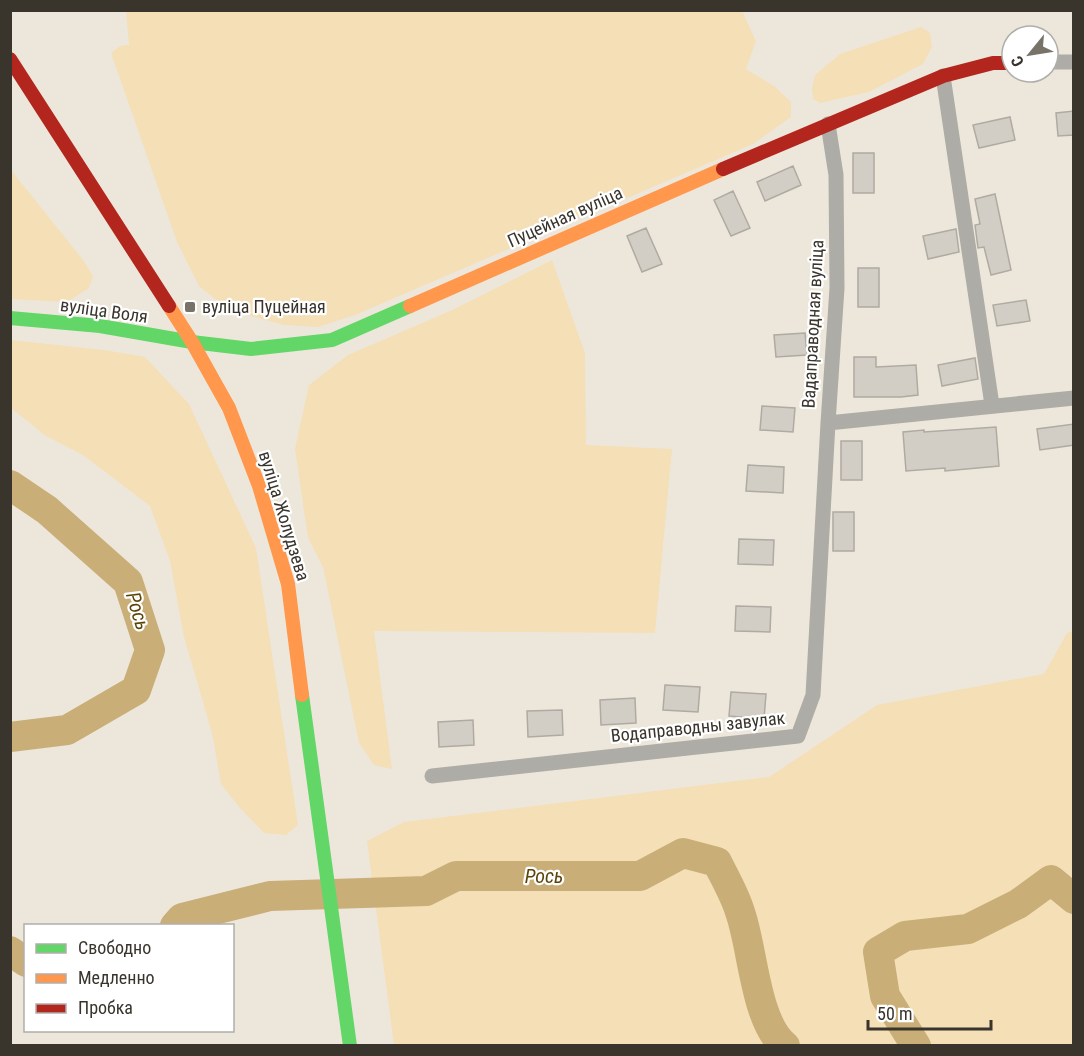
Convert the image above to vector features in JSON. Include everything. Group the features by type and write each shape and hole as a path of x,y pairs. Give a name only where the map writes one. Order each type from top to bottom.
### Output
{"main road":[{"name":"вуліца Жолудзева","path":"10,59 192,342 229,408 259,486 288,584 350,1046"},
{"name":"Пуцейная вуліца","path":"192,342 250,349 332,340 828,123 943,76 1000,63"},
{"name":"вуліца Воля","path":"10,318 100,326 192,342"}],"street":[{"path":"943,76 992,405"},
{"name":"Вадаправодная вуліца","path":"828,123 836,175 837,288 828,423 1074,398"},
{"name":"Водаправодны завулак","path":"432,776 798,736 813,695 828,423"}],"shaded area":[{"path":"126,11 742,11 756,41 746,69 774,86 791,102 791,117 753,144 355,315 318,327 284,325 229,310 199,286 177,242 111,53 120,46 129,45"},
{"path":"921,27 930,33 932,47 923,64 869,92 820,103 813,99 812,88 815,75 840,54"},
{"path":"11,170 83,260 93,276 89,288 67,302 11,299"},
{"path":"552,260 585,353 586,445 672,449 655,633 374,631 392,769 374,765 359,743 323,567 308,538 295,449 309,385 348,355 450,311"},
{"path":"10,340 104,350 145,357 189,404 256,548 298,825 286,835 264,833 221,784 212,733 184,637 170,561 150,506 83,455 46,436 11,408"},
{"path":"1073,631 1073,1045 394,1045 367,841 404,822 769,777 877,705 1044,674 1067,633"}],"building":[{"path":"1074,111 1074,135 1058,136 1056,113"},
{"path":"1010,117 1015,140 979,148 973,125"},
{"path":"853,153 874,153 874,193 853,193"},
{"path":"793,166 801,185 765,201 757,182"},
{"path":"733,191 750,228 731,236 714,200"},
{"path":"995,194 1011,270 991,275 984,247 978,248 975,225 980,224 975,199"},
{"path":"646,228 662,264 642,272 627,236"},
{"path":"956,229 959,252 928,259 923,236"},
{"path":"858,268 879,268 879,307 858,307"},
{"path":"1026,300 1030,321 997,326 993,305"},
{"path":"805,333 807,355 776,357 774,335"},
{"path":"854,357 876,357 876,367 916,365 918,395 854,397"},
{"path":"975,358 978,379 942,386 938,365"},
{"path":"762,406 795,408 793,432 760,430"},
{"path":"1074,424 1074,445 1040,450 1037,429"},
{"path":"996,427 999,466 945,471 945,468 906,471 903,432"},
{"path":"841,441 862,441 862,480 841,480"},
{"path":"748,465 784,467 783,493 746,491"},
{"path":"833,512 854,512 854,551 833,551"},
{"path":"739,539 774,540 773,565 738,564"},
{"path":"736,606 771,607 770,632 735,631"},
{"path":"665,685 700,687 698,712 663,710"},
{"path":"731,692 766,694 764,719 729,716"},
{"path":"635,698 636,723 601,725 600,700"},
{"path":"562,710 563,735 528,737 527,711"},
{"path":"473,720 474,745 439,747 438,722"}],"waterway":[{"name":"Рось","path":"10,485 47,510 128,582 150,650 136,690 67,730 10,737"},
{"name":"Рось","path":"177,924 182,918 270,896 426,891 456,876 640,876 683,853 717,862 740,912 756,984 767,1020 775,1035 785,1046"},
{"name":"Рось","path":"916,1046 885,996 878,952 905,936 968,929 1018,904 1051,880 1074,899"},
{"name":"Рось","path":"10,951 24,961"}],"traffic: fast":[{"path":"10,318 100,326 192,342 251,349 332,340 410,306"},
{"path":"302,695 350,1046"}],"traffic: slow":[{"path":"410,306 723,169"},
{"path":"169,306 229,408 259,486 288,584 302,695"}],"traffic: jam":[{"path":"10,59 169,306"},
{"path":"723,169 943,76 1000,63"}],"place":[{"name":"вуліца Пуцейная","path":"190,307"}]}
